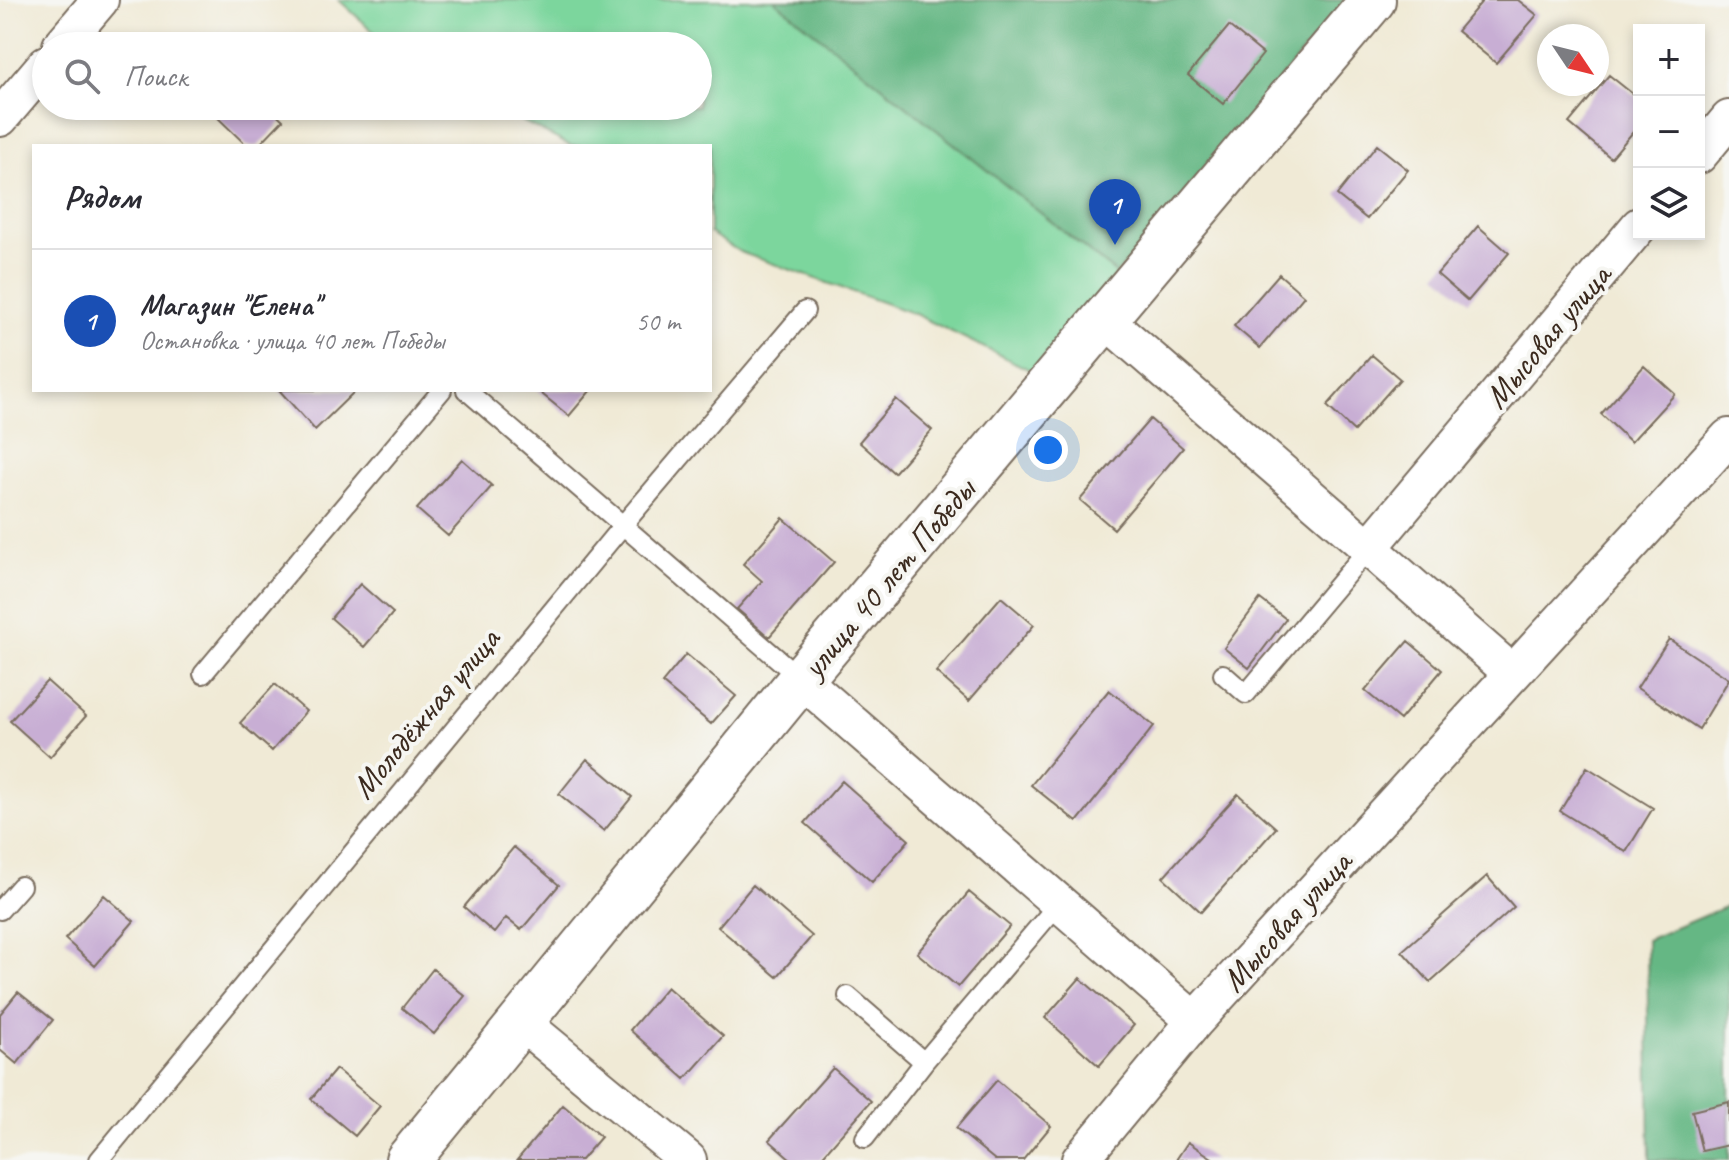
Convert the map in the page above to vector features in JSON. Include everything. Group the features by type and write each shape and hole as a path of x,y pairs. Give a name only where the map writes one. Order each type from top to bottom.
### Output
{"street":[{"path":"73,32 100,0"},
{"name":"улица 40 лет Победы","path":"408,1160 801,679 1107,321 1373,0"},
{"path":"0,118 32,80"},
{"path":"1705,148 1729,119"},
{"name":"Мысовая улица","path":"1369,548 1633,233"},
{"path":"1107,321 1512,673"},
{"name":"Мысовая улица","path":"801,679 1195,1021 1729,437"},
{"path":"1080,1160 1195,1021"},
{"path":"521,1022 688,1160"}],"lane":[{"name":"Молодёжная улица","path":"99,1160 623,525 805,311"},
{"path":"203,674 440,392"},
{"path":"468,392 801,679"},
{"path":"1223,674 1246,694 1369,548"},
{"path":"0,910 21,886"},
{"path":"865,1138 924,1062 1059,903"},
{"path":"848,996 924,1062"}],"green space":[{"path":"339,0 774,0 1117,274 1032,371 915,314 740,252 712,234 712,144 567,144 520,120 712,120 712,32 374,32"},
{"path":"774,0 1346,0 1117,274"},
{"path":"1729,905 1729,1160 1650,1160 1647,940"}],"building":[{"path":"1483,0 1518,0 1537,15 1496,63 1457,31"},
{"path":"1229,26 1263,54 1223,104 1188,75"},
{"path":"1609,75 1633,94 1633,132 1611,158 1569,123 1592,96 1609,96"},
{"path":"220,120 283,120 260,144 245,144"},
{"path":"1377,145 1408,170 1367,219 1337,195"},
{"path":"1478,226 1509,253 1468,301 1437,274"},
{"path":"1279,274 1304,296 1260,348 1234,326"},
{"path":"1372,355 1400,379 1354,431 1327,406"},
{"path":"1644,366 1675,394 1631,442 1601,414"},
{"path":"281,392 354,392 315,430"},
{"path":"539,392 589,392 569,416"},
{"path":"896,399 932,430 894,473 859,442"},
{"path":"1150,419 1183,448 1114,529 1080,500"},
{"path":"462,459 492,486 448,536 417,509"},
{"path":"783,518 834,562 769,637 737,609 762,581 743,564"},
{"path":"360,584 393,613 364,647 331,618"},
{"path":"1001,597 1034,625 969,701 936,672"},
{"path":"1260,599 1286,619 1249,668 1224,648"},
{"path":"1669,639 1729,679 1699,729 1637,688"},
{"path":"1408,641 1442,670 1400,720 1365,691"},
{"path":"686,654 736,696 711,724 662,683"},
{"path":"47,681 86,716 50,757 10,721"},
{"path":"275,684 306,711 272,751 240,723"},
{"path":"1109,690 1154,726 1077,822 1031,785"},
{"path":"587,759 632,797 604,831 559,794"},
{"path":"1587,767 1653,808 1626,852 1560,811"},
{"path":"842,781 909,840 872,882 805,823"},
{"path":"1238,794 1276,828 1201,912 1163,877"},
{"path":"514,847 559,885 521,930 506,918 494,933 464,907"},
{"path":"1487,876 1514,907 1430,982 1402,951"},
{"path":"753,885 812,936 777,977 718,927"},
{"path":"969,892 1010,926 958,987 917,953"},
{"path":"104,895 134,921 95,966 65,939"},
{"path":"433,969 465,996 434,1034 402,1008"},
{"path":"1080,978 1134,1025 1099,1066 1045,1018"},
{"path":"667,987 723,1036 685,1079 630,1030"},
{"path":"18,992 53,1020 17,1064 0,1050 0,1014"},
{"path":"833,1068 871,1101 819,1160 792,1160 769,1140"},
{"path":"336,1069 380,1106 355,1136 311,1099"},
{"path":"997,1080 1051,1126 1023,1160 995,1160 956,1128"},
{"path":"1729,1102 1729,1145 1702,1151 1692,1111"},
{"path":"563,1105 601,1137 581,1160 517,1160"},
{"path":"1188,1142 1215,1160 1176,1160"}],"place":[{"name":"Магазин \"Елена\"","path":"1115,245"}]}
